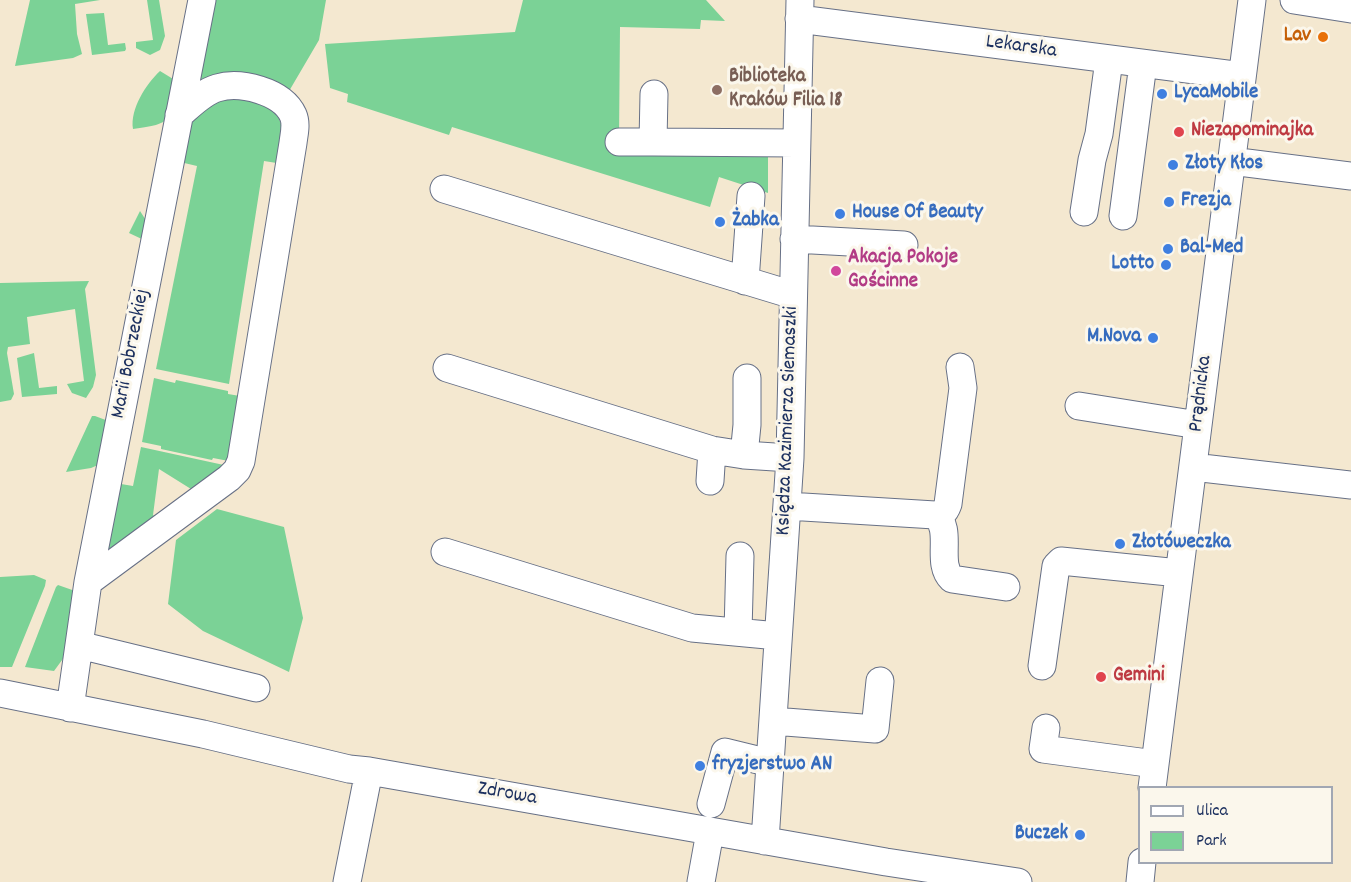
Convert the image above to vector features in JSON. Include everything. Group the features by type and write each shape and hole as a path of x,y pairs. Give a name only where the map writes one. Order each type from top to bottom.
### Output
{"street":[{"name":"Marii Bobrzeckiej","path":"70,708 88,582 202,0"},
{"name":"Prądnicka","path":"1153,776 1252,0"},
{"path":"1294,0 1351,9"},
{"name":"Lekarska","path":"800,10 1109,60 1242,76"},
{"name":"Księdza Kazimierza Siemaszki","path":"765,841 790,458 800,10"},
{"path":"1084,212 1092,160 1099,134 1109,60"},
{"path":"1123,216 1143,64"},
{"path":"88,582 229,478 237,470 241,461 295,122 287,106 277,98 239,86 215,89 205,94 179,115"},
{"path":"653,142 654,94"},
{"path":"619,142 796,143"},
{"path":"1231,161 1351,176"},
{"path":"444,189 793,295"},
{"path":"745,281 751,196"},
{"path":"794,239 904,245"},
{"path":"787,506 879,521 942,513 948,504 963,388 960,367"},
{"path":"447,368 712,450 790,458"},
{"path":"744,455 747,425 747,378"},
{"path":"1079,406 1198,425"},
{"path":"710,481 712,450"},
{"path":"1192,467 1351,485"},
{"path":"935,515 941,519 943,526 945,567 949,577 1006,587"},
{"path":"446,552 692,628 778,636"},
{"path":"738,632 740,556"},
{"path":"1042,666 1056,566 1061,561 1179,573"},
{"path":"79,645 256,687"},
{"path":"772,721 875,729 880,681"},
{"name":"Zdrowa","path":"0,693 202,734 349,769 765,841 884,872 1018,882"},
{"path":"1046,728 1043,749 1153,776"},
{"path":"711,804 725,752 770,763"},
{"path":"347,882 369,771"},
{"path":"701,882 710,832"},
{"path":"1140,882 1142,864"}],"green space":[{"path":"30,0 100,0 75,4 77,34 82,54 73,58 15,66"},
{"path":"147,0 159,0 165,36 160,50 150,55 136,48 136,42 153,40"},
{"path":"212,0 326,0 319,40 285,98 194,90"},
{"path":"523,0 706,0 725,21 701,20 700,29 620,27 619,141 768,145 768,193 719,177 710,207 452,127 449,135 347,102 348,94 330,88 325,44 515,32"},
{"path":"104,13 108,45 125,43 126,49 92,55 86,14"},
{"path":"160,71 178,82 172,112 163,122 133,129 134,113 140,97"},
{"path":"237,94 265,106 278,117 282,133 283,164 264,161 229,384 156,369 197,166 180,162 189,121 209,102"},
{"path":"140,211 149,225 146,241 129,233"},
{"path":"89,281 85,289 96,375 93,387 86,398 72,393 67,384 84,381 75,309 27,317 30,344 8,347 14,394 11,400 0,402 0,283"},
{"path":"34,353 39,388 57,386 57,394 22,397 17,358"},
{"path":"154,378 175,383 176,380 246,397 234,462 213,458 212,460 161,449 161,446 142,442"},
{"path":"92,416 111,422 98,465 66,472"},
{"path":"141,447 233,467 99,564 115,483 133,486","holes":["159,469 191,489 154,516 153,515"]},
{"path":"217,509 284,527 303,618 289,672 203,631 168,604 176,540"},
{"path":"34,575 46,580 45,586 12,667 0,667 0,577"},
{"path":"58,585 78,592 65,656 54,671 25,667 56,587"}],"place":[{"name":"Lav","path":"1323,37"},
{"name":"Biblioteka Kraków Filia 18","path":"717,90"},
{"name":"LycaMobile","path":"1162,94"},
{"name":"Niezapominajka","path":"1179,132"},
{"name":"Złoty Kłos","path":"1173,165"},
{"name":"Frezja","path":"1169,202"},
{"name":"House Of Beauty","path":"840,214"},
{"name":"Żabka","path":"720,222"},
{"name":"Bal-Med","path":"1168,249"},
{"name":"Lotto","path":"1166,265"},
{"name":"Akacja Pokoje Gościnne","path":"836,271"},
{"name":"M.Nova","path":"1153,338"},
{"name":"Złotóweczka","path":"1120,544"},
{"name":"Gemini","path":"1101,677"},
{"name":"fryzjerstwo AN","path":"700,766"},
{"name":"Buczek","path":"1080,835"}]}
